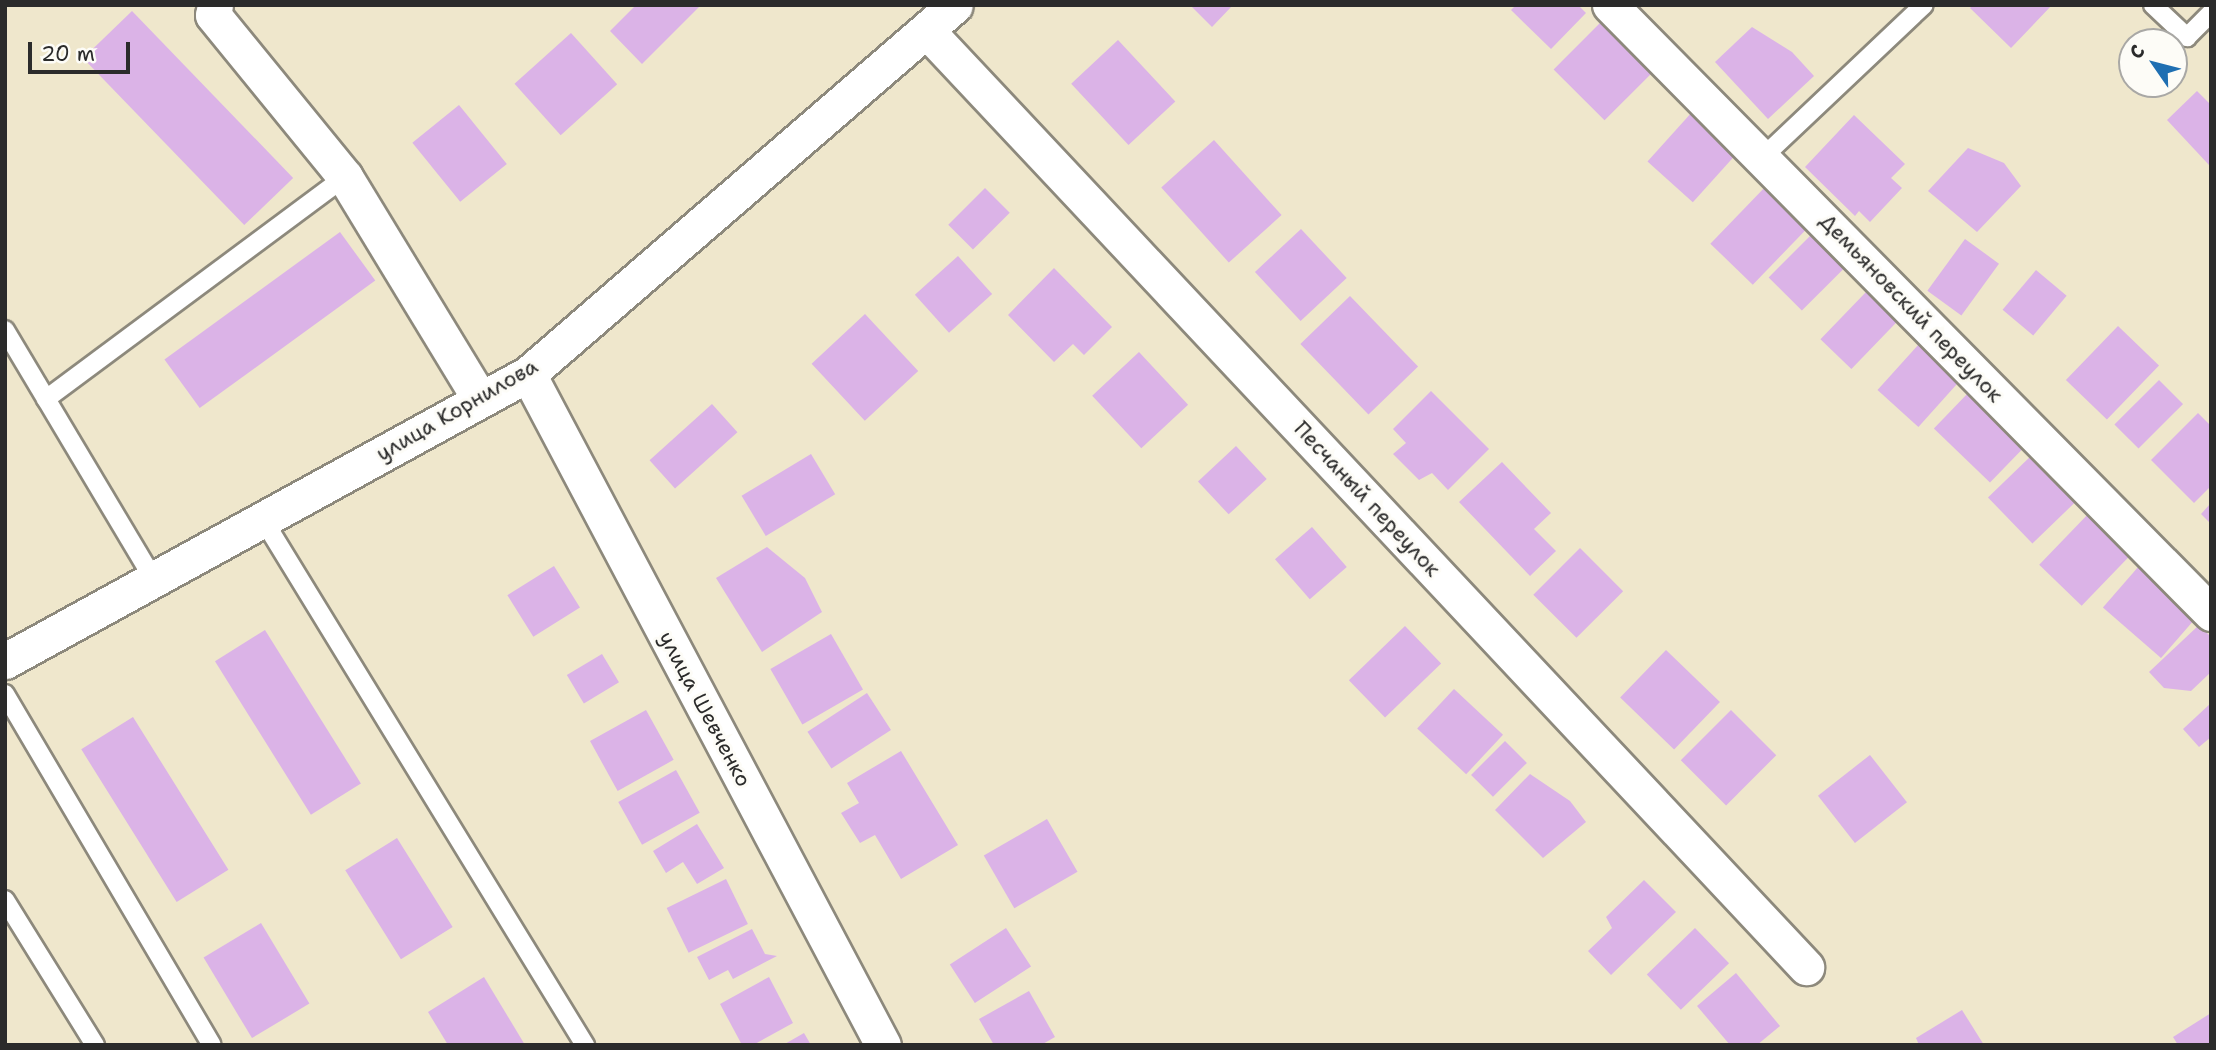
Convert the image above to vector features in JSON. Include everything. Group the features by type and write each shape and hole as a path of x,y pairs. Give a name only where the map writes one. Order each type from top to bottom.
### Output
{"street":[{"path":"215,5 213,15 345,177 480,399"},
{"name":"улица Корнилова","path":"5,661 153,578 264,521 527,374 928,32 955,5"},
{"name":"Демьяновский переулок","path":"1610,5 2211,613"},
{"name":"Песчаный переулок","path":"928,32 1806,967"},
{"name":"улица Шевченко","path":"527,374 883,1045"}],"lane":[{"path":"1763,157 1924,5"},
{"path":"2153,5 2187,37 2211,13"},
{"path":"46,399 345,177"},
{"path":"5,330 153,578"},
{"path":"264,521 585,1045"},
{"path":"5,694 212,1045"},
{"path":"5,900 95,1045"}],"building":[{"path":"636,5 701,5 642,64 610,31"},
{"path":"1190,5 1233,5 1212,27"},
{"path":"1516,5 1578,5 1586,13 1551,49 1511,10"},
{"path":"1973,5 2052,5 2011,48 1970,8"},
{"path":"132,11 293,178 244,225 83,58"},
{"path":"1601,22 1652,73 1605,120 1554,69"},
{"path":"1752,27 1792,52 1814,76 1768,119 1715,62"},
{"path":"571,33 617,84 561,135 515,84"},
{"path":"1118,40 1175,101 1128,145 1071,84"},
{"path":"2197,91 2211,105 2209,165 2167,120"},
{"path":"459,105 507,164 460,202 412,143"},
{"path":"1693,111 1738,152 1693,202 1647,162"},
{"path":"1854,115 1905,164 1891,178 1902,188 1870,222 1859,211 1855,216 1805,167"},
{"path":"1214,140 1282,215 1229,263 1161,188"},
{"path":"1968,148 2004,163 2021,186 1977,232 1928,191"},
{"path":"1768,184 1810,225 1753,285 1710,244"},
{"path":"985,188 1010,213 973,250 948,225"},
{"path":"1301,229 1347,278 1301,321 1255,272"},
{"path":"1816,230 1849,263 1802,311 1769,277"},
{"path":"340,232 375,281 200,408 164,360"},
{"path":"1965,239 1999,264 1961,315 1927,291"},
{"path":"958,256 992,294 949,333 915,295"},
{"path":"1054,268 1112,327 1084,355 1073,344 1054,362 1008,315"},
{"path":"2036,270 2067,296 2033,336 2003,310"},
{"path":"1867,291 1898,321 1851,369 1820,339"},
{"path":"1350,296 1418,366 1368,414 1300,344"},
{"path":"865,314 918,371 865,421 812,364"},
{"path":"2118,326 2159,366 2107,420 2066,380"},
{"path":"1919,344 1960,381 1918,427 1878,390"},
{"path":"1139,352 1188,405 1141,448 1092,396"},
{"path":"2159,380 2183,404 2138,449 2114,425"},
{"path":"1431,391 1489,449 1448,490 1432,473 1419,480 1393,454 1406,443 1393,429"},
{"path":"1970,391 2026,445 1990,483 1934,428"},
{"path":"712,404 737,432 675,488 650,460"},
{"path":"2198,413 2211,426 2211,486 2194,503 2151,460"},
{"path":"1236,446 1267,479 1229,514 1198,481"},
{"path":"2034,453 2078,499 2032,543 1988,497"},
{"path":"811,454 835,494 766,536 742,496"},
{"path":"1502,462 1551,513 1534,529 1556,551 1530,576 1459,502"},
{"path":"2211,503 2211,524 2201,514"},
{"path":"2092,510 2134,551 2082,606 2039,565"},
{"path":"1312,527 1347,567 1310,599 1275,559"},
{"path":"767,547 805,578 822,612 762,652 716,578"},
{"path":"1580,548 1623,591 1576,638 1533,595"},
{"path":"554,566 580,608 533,637 507,595"},
{"path":"2139,566 2197,617 2161,658 2103,608"},
{"path":"2199,625 2211,637 2211,672 2191,691 2164,688 2149,672"},
{"path":"1405,626 1441,663 1385,718 1349,680"},
{"path":"265,630 361,783 311,815 215,661"},
{"path":"831,634 863,689 802,724 770,669"},
{"path":"1666,650 1720,702 1674,750 1620,697"},
{"path":"602,654 619,682 584,703 567,675"},
{"path":"1454,689 1503,735 1466,774 1417,728"},
{"path":"867,693 891,730 831,769 807,732"},
{"path":"2211,703 2211,737 2199,747 2183,729"},
{"path":"646,710 674,760 618,791 590,741"},
{"path":"1731,710 1776,755 1726,805 1681,760"},
{"path":"133,717 228,870 177,902 81,749"},
{"path":"1505,741 1527,763 1493,797 1471,775"},
{"path":"901,751 958,845 901,879 875,835 860,843 841,813 859,803 847,783"},
{"path":"1870,755 1907,802 1855,843 1818,796"},
{"path":"676,770 700,813 642,845 618,802"},
{"path":"1530,774 1570,801 1586,822 1543,858 1495,810"},
{"path":"1047,819 1078,872 1014,908 984,856"},
{"path":"697,824 724,868 697,884 683,862 666,873 653,851"},
{"path":"397,838 453,927 401,959 345,870"},
{"path":"726,879 748,924 689,953 667,908"},
{"path":"1644,880 1676,912 1611,975 1588,951 1612,928 1606,917"},
{"path":"261,923 309,1004 252,1038 204,958"},
{"path":"1006,928 1031,967 975,1003 950,964"},
{"path":"1695,928 1729,963 1681,1010 1647,975"},
{"path":"752,929 765,954 777,956 733,979 728,970 709,980 697,957"},
{"path":"1736,973 1780,1026 1757,1045 1730,1045 1697,1006"},
{"path":"484,977 525,1045 448,1045 428,1012"},
{"path":"769,977 793,1023 753,1045 742,1045 720,1004"},
{"path":"1029,991 1055,1037 1041,1045 994,1045 979,1019"},
{"path":"1962,1010 1984,1045 1919,1045 1916,1038"},
{"path":"2211,1013 2211,1045 2178,1045 2173,1037"},
{"path":"804,1033 811,1045 783,1045"}]}
